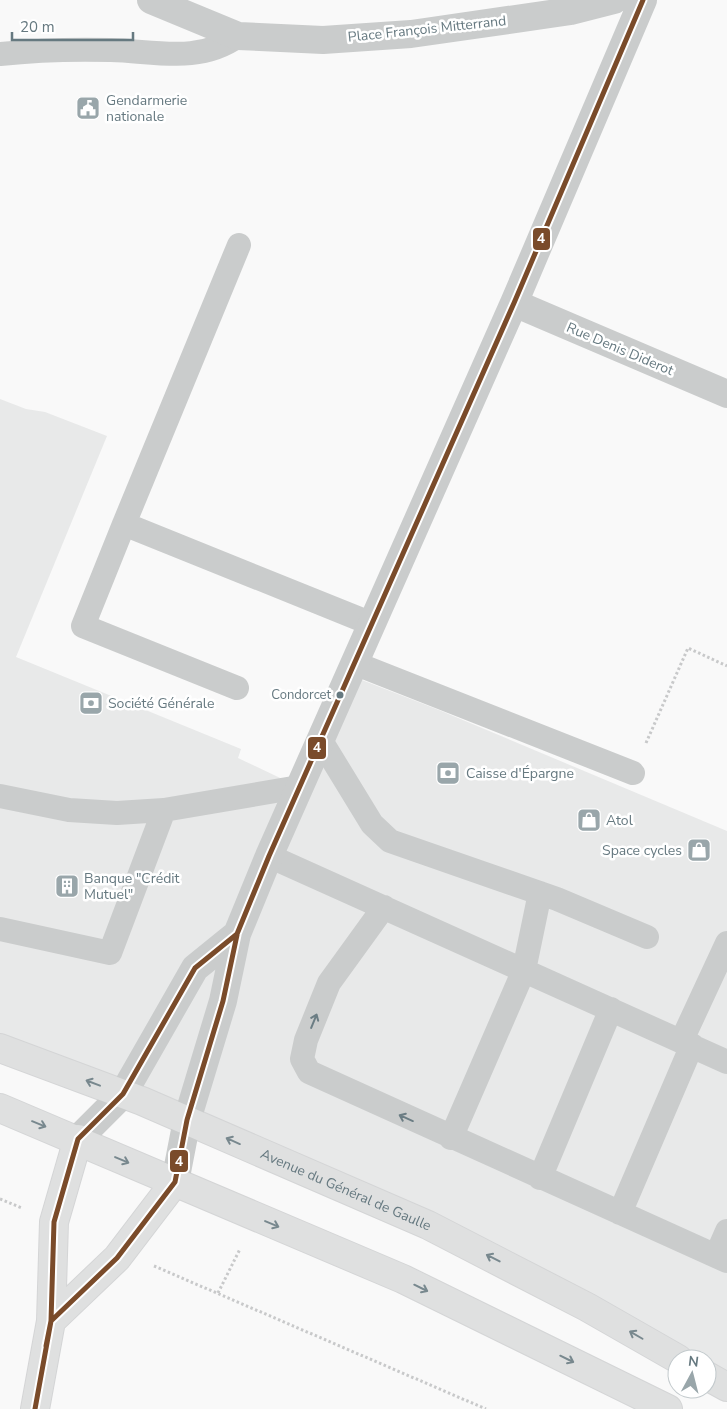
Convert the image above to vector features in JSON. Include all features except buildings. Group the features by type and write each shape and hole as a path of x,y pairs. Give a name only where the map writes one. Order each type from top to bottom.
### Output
{"main road":[{"name":"Avenue du Général de Gaulle","path":"0,1048 187,1120 428,1225 587,1307 667,1353"},
{"path":"0,1108 78,1139 93,1148 403,1279 668,1409"},
{"path":"35,1409 50,1321 54,1222 78,1139"},
{"path":"50,1321 122,1252 175,1182"}],"street":[{"name":"Place François Mitterrand","path":"151,0 238,36 323,40 411,34 571,11 614,0"},
{"path":"175,1182 187,1120 223,1001 237,934 320,739 514,304 643,0"},
{"name":"Rue Denis Diderot","path":"514,304 727,394"},
{"path":"78,1139 123,1094 195,968 237,934"}],"lane":[{"path":"0,54 38,50 113,50 168,55 202,53 228,43 238,36"},
{"path":"237,688 83,626 239,245"},
{"path":"124,524 372,624"},
{"path":"354,663 633,773"},
{"path":"320,739 372,824 390,841 540,893 647,937"},
{"path":"0,797 69,810 117,813 164,810 299,787"},
{"path":"0,928 110,953 164,810"},
{"path":"269,856 727,1062"},
{"path":"451,1138 524,970 540,893"},
{"path":"384,907 329,983 306,1040 302,1059 309,1072 721,1259 727,1230"},
{"path":"620,1213 727,943"},
{"path":"540,1178 611,1009"}],"path":[{"path":"633,773 688,648 727,666"},
{"path":"0,1198 54,1222"},
{"path":"122,1252 486,1409"}],"shaded area":[{"path":"0,399 26,409 45,412 107,436 16,657 241,749 238,758 299,787 349,675 439,710 727,831 727,1387 717,1382 717,1349 667,1349 667,1353 587,1307 0,1048"}],"transit line":[{"name":"4","path":"35,1409 51,1321 54,1222 78,1139 123,1094 195,968 237,934 269,856 514,303 643,0"},
{"name":"4","path":"46,1346 51,1321 117,1258 175,1182 187,1120 223,1001 237,935"}],"place":[{"name":"Gendarmerie nationale","path":"88,108"},
{"name":"Condorcet","path":"340,695"},
{"name":"Société Générale","path":"91,703"},
{"name":"Caisse d'Épargne","path":"448,773"},
{"name":"Atol","path":"589,820"},
{"name":"Space cycles","path":"699,850"},
{"name":"Banque \"Crédit Mutuel\"","path":"67,886"}]}
